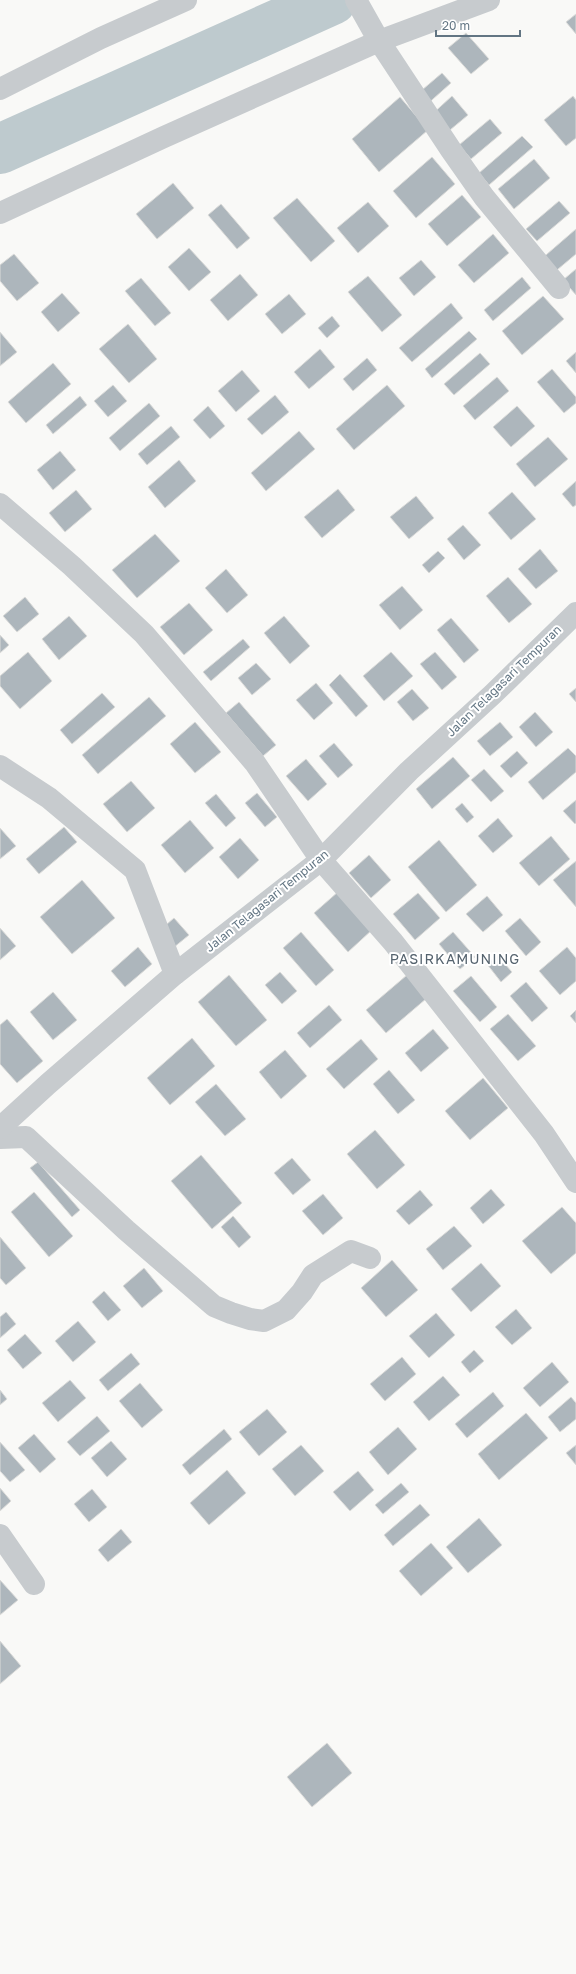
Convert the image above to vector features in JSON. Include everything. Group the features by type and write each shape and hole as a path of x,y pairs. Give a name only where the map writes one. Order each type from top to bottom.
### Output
{"street":[{"path":"0,89 88,44 186,0"},
{"path":"356,0 376,35 484,197 559,288"},
{"path":"0,213 164,137 376,35 489,0"},
{"path":"0,504 72,566 144,634 255,763 321,860 393,942 544,1134 576,1182"},
{"name":"Jalan Telagasari Tempuran","path":"0,1128 48,1084 176,974 321,860 409,771 493,694 576,613"},
{"path":"0,766 49,798 135,870 176,974"},
{"path":"0,1138 26,1137 126,1230 214,1306 250,1319 264,1321 286,1310 302,1292 313,1275 351,1251 370,1258"},
{"path":"0,1535 34,1584"}],"building":[{"path":"576,14 576,34 566,22"},
{"path":"466,33 489,59 471,74 448,48"},
{"path":"442,73 451,83 424,107 415,96"},
{"path":"452,96 468,115 444,135 429,117"},
{"path":"573,96 576,100 576,138 566,146 544,120"},
{"path":"400,97 428,130 379,172 352,139"},
{"path":"490,119 502,133 471,159 459,145"},
{"path":"522,136 533,147 489,185 479,173"},
{"path":"432,157 455,184 416,218 393,191"},
{"path":"534,159 550,178 514,209 498,189"},
{"path":"173,183 194,208 157,239 136,214"},
{"path":"462,195 481,217 447,246 428,224"},
{"path":"297,198 335,241 311,262 273,218"},
{"path":"559,201 570,213 537,241 526,229"},
{"path":"368,202 389,226 358,253 337,228"},
{"path":"221,204 250,238 237,249 208,215"},
{"path":"576,229 576,254 551,275 539,261"},
{"path":"493,234 509,253 474,283 458,265"},
{"path":"189,248 211,272 189,291 168,267"},
{"path":"14,254 39,283 17,301 0,281 0,265"},
{"path":"421,260 436,277 414,296 399,278"},
{"path":"576,269 576,295 563,280"},
{"path":"240,274 258,295 228,321 210,300"},
{"path":"368,276 402,315 382,332 348,292"},
{"path":"522,277 531,288 493,321 484,310"},
{"path":"141,278 171,313 155,326 125,291"},
{"path":"62,293 80,313 58,332 41,312"},
{"path":"289,294 306,314 282,334 265,314"},
{"path":"543,296 564,319 522,355 502,331"},
{"path":"451,303 463,318 412,362 399,348"},
{"path":"332,316 340,326 327,338 318,328"},
{"path":"128,324 157,359 129,383 99,349"},
{"path":"469,331 477,339 432,378 425,369"},
{"path":"0,332 17,352 0,366"},
{"path":"320,349 335,367 309,389 294,372"},
{"path":"576,352 576,373 566,361"},
{"path":"480,353 490,364 454,395 444,384"},
{"path":"367,358 377,370 353,391 343,379"},
{"path":"53,363 71,384 26,423 8,402"},
{"path":"552,369 576,397 576,403 564,413 537,382"},
{"path":"242,370 260,391 236,412 218,391"},
{"path":"497,377 509,391 475,420 463,406"},
{"path":"113,385 127,401 108,417 94,401"},
{"path":"387,385 405,406 354,450 336,429"},
{"path":"275,395 289,412 262,435 247,419"},
{"path":"80,396 87,405 53,434 46,425"},
{"path":"149,403 160,416 120,451 109,438"},
{"path":"208,406 225,426 210,439 193,420"},
{"path":"517,406 535,426 511,447 493,427"},
{"path":"171,426 180,437 147,465 138,454"},
{"path":"299,431 315,449 266,491 251,473"},
{"path":"548,437 568,459 535,487 516,464"},
{"path":"60,451 76,470 53,490 37,470"},
{"path":"179,460 196,481 165,508 148,487"},
{"path":"576,481 576,505 573,507 562,494"},
{"path":"338,489 355,510 322,538 304,517"},
{"path":"76,490 92,509 65,532 49,513"},
{"path":"512,492 536,519 511,540 488,513"},
{"path":"416,496 434,518 409,539 390,517"},
{"path":"463,525 481,545 464,560 447,539"},
{"path":"155,534 180,561 137,598 112,570"},
{"path":"540,549 558,571 536,589 518,569"},
{"path":"438,551 445,558 429,573 422,565"},
{"path":"226,569 248,595 227,613 205,588"},
{"path":"508,577 532,604 509,623 486,596"},
{"path":"402,586 423,610 400,630 379,605"},
{"path":"25,597 39,614 17,632 3,616"},
{"path":"189,603 213,630 184,655 160,627"},
{"path":"69,616 87,636 59,660 42,639"},
{"path":"284,616 310,646 290,664 264,633"},
{"path":"451,618 479,650 464,663 437,630"},
{"path":"0,635 9,645 0,653"},
{"path":"243,639 250,647 211,681 203,672"},
{"path":"28,652 52,681 20,709 0,686 0,676"},
{"path":"391,652 413,676 384,701 363,676"},
{"path":"435,652 457,677 442,690 420,664"},
{"path":"256,663 271,679 252,695 238,678"},
{"path":"340,674 368,706 356,717 329,685"},
{"path":"316,683 333,703 314,720 296,700"},
{"path":"576,688 576,702 569,694"},
{"path":"412,689 429,708 413,721 397,702"},
{"path":"102,693 115,707 72,744 60,730"},
{"path":"149,697 166,716 98,774 82,755"},
{"path":"239,702 276,745 263,756 226,713"},
{"path":"535,712 553,732 536,747 519,727"},
{"path":"195,722 221,752 195,773 170,744"},
{"path":"500,722 513,737 490,756 477,741"},
{"path":"334,743 353,765 338,778 319,756"},
{"path":"568,748 576,756 576,772 543,800 528,782"},
{"path":"517,751 528,763 511,778 500,766"},
{"path":"453,757 470,776 432,809 416,789"},
{"path":"306,759 327,784 308,801 286,776"},
{"path":"484,769 504,791 491,802 471,780"},
{"path":"131,781 155,808 127,832 103,804"},
{"path":"257,793 277,817 265,827 245,803"},
{"path":"216,794 236,818 226,827 205,803"},
{"path":"576,800 576,823 575,824 563,811"},
{"path":"462,803 474,817 467,823 455,809"},
{"path":"498,818 513,836 493,853 478,836"},
{"path":"190,820 214,848 185,873 161,845"},
{"path":"64,827 77,842 39,874 26,859"},
{"path":"0,828 16,846 0,859"},
{"path":"551,836 570,859 539,886 519,863"},
{"path":"240,838 259,860 238,879 219,857"},
{"path":"439,840 477,885 446,912 408,867"},
{"path":"369,855 391,880 371,898 349,873"},
{"path":"576,861 576,907 553,880"},
{"path":"82,880 115,918 72,954 40,917"},
{"path":"339,891 373,929 348,952 314,913"},
{"path":"418,893 440,918 415,940 393,914"},
{"path":"487,896 503,915 483,932 466,914"},
{"path":"174,918 189,935 173,948 159,931"},
{"path":"520,918 541,942 526,956 505,931"},
{"path":"0,928 16,946 0,960"},
{"path":"301,932 334,970 316,986 283,948"},
{"path":"453,932 475,957 460,969 439,944"},
{"path":"138,947 152,964 125,987 111,971"},
{"path":"567,947 576,958 576,981 560,995 539,971"},
{"path":"497,955 512,972 501,982 487,964"},
{"path":"280,972 297,991 282,1004 265,985"},
{"path":"229,975 267,1020 236,1046 198,1002"},
{"path":"407,975 427,998 386,1033 366,1010"},
{"path":"471,976 497,1007 480,1022 453,991"},
{"path":"526,982 548,1008 532,1022 510,996"},
{"path":"53,992 77,1020 53,1040 30,1012"},
{"path":"329,1005 342,1020 310,1048 297,1033"},
{"path":"576,1010 576,1023 570,1016"},
{"path":"508,1014 536,1046 518,1061 490,1029"},
{"path":"7,1019 43,1061 17,1083 0,1064 0,1025"},
{"path":"433,1029 449,1048 421,1072 405,1053"},
{"path":"192,1038 215,1066 170,1105 147,1078"},
{"path":"361,1039 378,1059 344,1089 326,1069"},
{"path":"285,1050 307,1076 281,1099 259,1072"},
{"path":"389,1070 415,1100 398,1114 373,1084"},
{"path":"483,1078 508,1108 470,1140 445,1111"},
{"path":"216,1084 246,1119 225,1136 195,1102"},
{"path":"375,1130 405,1165 377,1189 347,1154"},
{"path":"201,1155 242,1203 212,1229 171,1181"},
{"path":"292,1158 311,1180 293,1195 274,1173"},
{"path":"38,1162 80,1210 72,1217 30,1168"},
{"path":"491,1189 505,1205 483,1224 470,1208"},
{"path":"420,1190 433,1205 409,1225 396,1211"},
{"path":"34,1192 73,1236 49,1257 11,1212"},
{"path":"323,1194 343,1218 323,1235 302,1211"},
{"path":"562,1207 576,1223 576,1253 551,1274 522,1241"},
{"path":"233,1216 251,1237 239,1248 221,1227"},
{"path":"454,1226 472,1246 443,1270 426,1249"},
{"path":"0,1237 26,1268 6,1285 0,1278"},
{"path":"392,1260 418,1290 386,1317 361,1288"},
{"path":"481,1263 501,1286 471,1312 451,1289"},
{"path":"144,1268 163,1291 142,1308 123,1286"},
{"path":"104,1291 121,1310 108,1321 92,1302"},
{"path":"516,1309 532,1328 512,1345 495,1327"},
{"path":"6,1312 16,1324 0,1338 0,1317"},
{"path":"436,1313 455,1335 429,1358 409,1336"},
{"path":"78,1321 96,1342 73,1362 55,1341"},
{"path":"25,1334 42,1353 23,1369 7,1350"},
{"path":"474,1350 484,1361 470,1373 461,1362"},
{"path":"131,1353 140,1364 108,1391 99,1380"},
{"path":"402,1357 416,1374 385,1401 370,1384"},
{"path":"552,1362 569,1382 540,1407 523,1388"},
{"path":"443,1376 460,1395 429,1421 413,1402"},
{"path":"70,1380 86,1398 58,1422 42,1403"},
{"path":"140,1383 163,1410 142,1428 119,1401"},
{"path":"0,1390 7,1399 0,1405"},
{"path":"493,1392 504,1406 467,1438 455,1424"},
{"path":"571,1397 576,1403 576,1419 560,1432 548,1417"},
{"path":"267,1409 287,1432 259,1456 239,1432"},
{"path":"526,1413 548,1438 499,1480 478,1454"},
{"path":"97,1416 110,1431 80,1456 67,1442"},
{"path":"398,1427 417,1449 388,1475 369,1452"},
{"path":"224,1429 232,1439 190,1475 182,1465"},
{"path":"34,1434 56,1459 40,1473 18,1448"},
{"path":"111,1441 127,1459 107,1477 91,1458"},
{"path":"0,1442 25,1470 10,1482 0,1471"},
{"path":"301,1445 324,1471 295,1496 272,1469"},
{"path":"576,1445 576,1465 566,1453"},
{"path":"227,1470 246,1493 209,1525 190,1503"},
{"path":"358,1471 374,1490 350,1511 333,1492"},
{"path":"401,1483 409,1492 383,1514 375,1505"},
{"path":"0,1488 11,1501 0,1511"},
{"path":"92,1489 107,1507 89,1522 74,1504"},
{"path":"420,1504 430,1515 393,1546 384,1535"},
{"path":"479,1518 502,1545 468,1573 446,1547"},
{"path":"121,1529 132,1542 108,1562 98,1550"},
{"path":"431,1543 453,1568 421,1596 399,1571"},
{"path":"0,1580 18,1600 0,1615"},
{"path":"0,1641 21,1666 0,1684"},
{"path":"327,1743 352,1773 312,1807 287,1777"}],"waterway":[{"path":"0,149 332,0"}],"district":[{"name":"PASIRKAMUNING","path":"455,959"}]}
